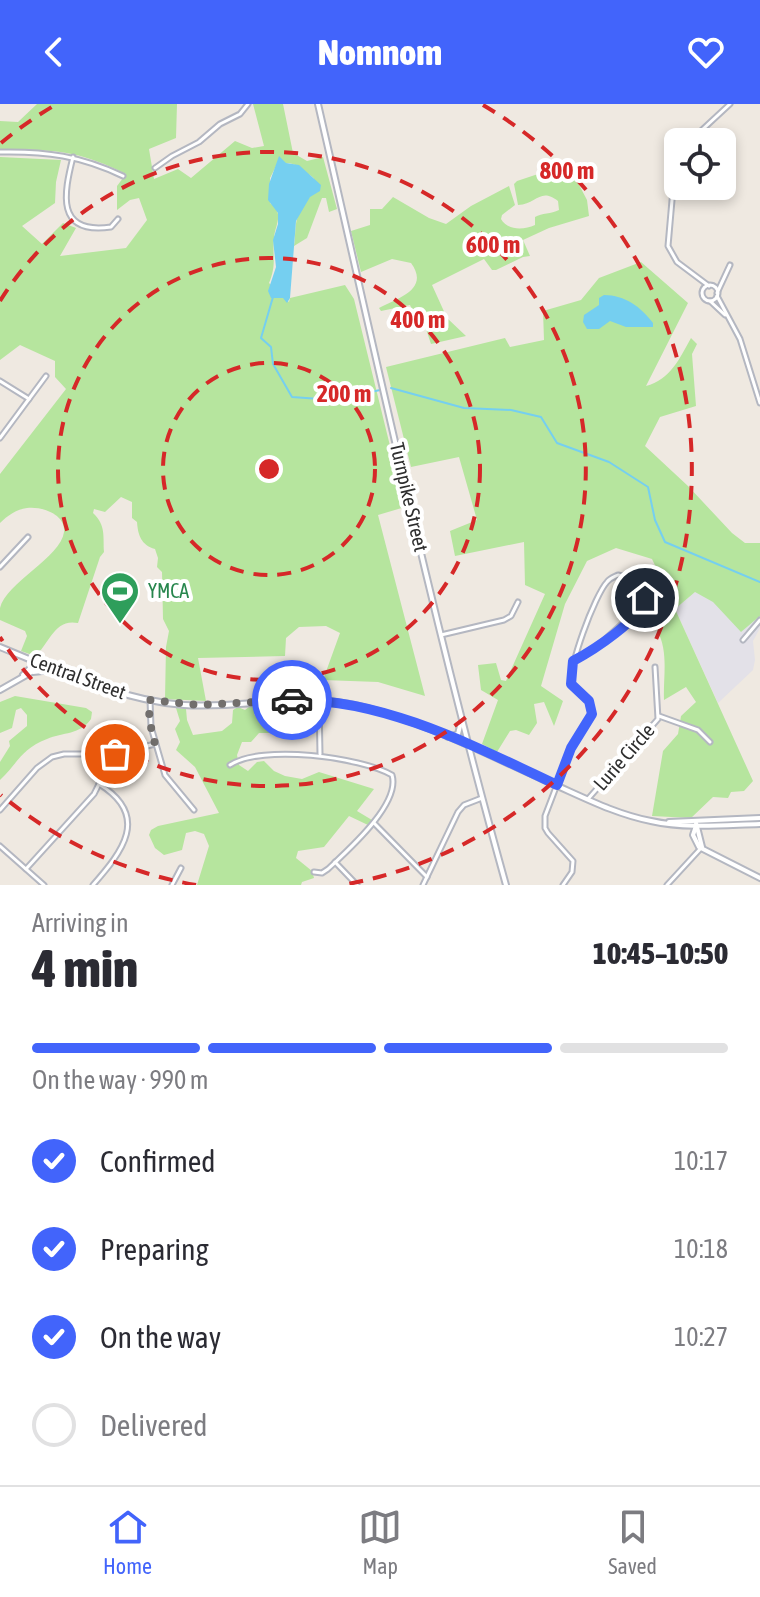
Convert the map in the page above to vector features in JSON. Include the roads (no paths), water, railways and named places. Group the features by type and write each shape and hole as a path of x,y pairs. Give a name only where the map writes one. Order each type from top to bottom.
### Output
{"street":[{"path":"155,168 240,114 248,104"},
{"name":"Turnpike Street","path":"318,104 467,746 506,885"},
{"path":"704,128 730,104"},
{"path":"0,152 73,157 91,161 123,176"},
{"path":"73,157 64,196 69,214 80,224 93,228 111,227 118,219"},
{"path":"673,200 667,242 675,260 717,294 745,351 760,403"},
{"path":"710,301 717,294 730,265"},
{"path":"694,277 703,291 703,297 728,318"},
{"path":"703,291 725,279"},
{"path":"0,438 46,376"},
{"path":"0,381 29,399"},
{"path":"0,567 28,537"},
{"path":"563,885 572,872 573,861 548,833 544,823 571,748 592,714 589,701 571,684 573,661 606,582 618,575 631,578 644,592 642,608 593,650 573,661"},
{"path":"441,635 504,620 511,616 518,602"},
{"path":"743,640 760,620"},
{"name":"Central Street","path":"0,647 97,686 150,700 199,705 319,700 369,708 448,737 621,812 662,823 696,823"},
{"path":"30,673 38,662"},
{"path":"14,682 30,665 38,662"},
{"name":"Lurie Circle","path":"588,799 659,716 655,667"},
{"path":"0,690 30,673 56,670"},
{"path":"150,700 149,719 167,779 194,810"},
{"path":"319,700 320,754"},
{"name":"Turnpike Street","path":"448,737 456,735 461,727 457,704"},
{"path":"659,716 698,730 710,742"},
{"path":"0,810 37,768 52,757 64,754 103,755 155,744"},
{"path":"230,765 245,759 320,754 392,775 393,784 374,823 325,871 314,872"},
{"path":"26,869 90,799 99,784 103,755"},
{"path":"93,885 118,857 127,829 120,803 99,784"},
{"path":"423,885 456,816 464,805 482,798"},
{"path":"696,823 760,818"},
{"path":"374,823 427,877"},
{"path":"696,823 760,824"},
{"path":"667,885 702,847 696,823"},
{"path":"0,846 42,885"},
{"path":"702,847 760,878"},
{"path":"335,862 357,885"},
{"path":"172,885 181,868"}],"water":[{"path":"279,156 286,163 299,165 321,185 320,191 310,197 296,221 290,298 287,303 283,298 271,298 268,291 276,267 273,240 278,224 278,213 268,200 269,184"},
{"path":"604,295 632,303 648,317 653,327 626,327 610,321 599,329 587,329 583,322 584,315 599,305 599,298"}],"waterway":[{"path":"273,297 261,338 271,347 273,364 292,397 334,400 380,390"},
{"path":"391,388 464,408 511,410 541,417 557,443 609,462 648,487 655,520 665,542 760,582"}],"place":[{"name":"YMCA","path":"120,625"}]}
